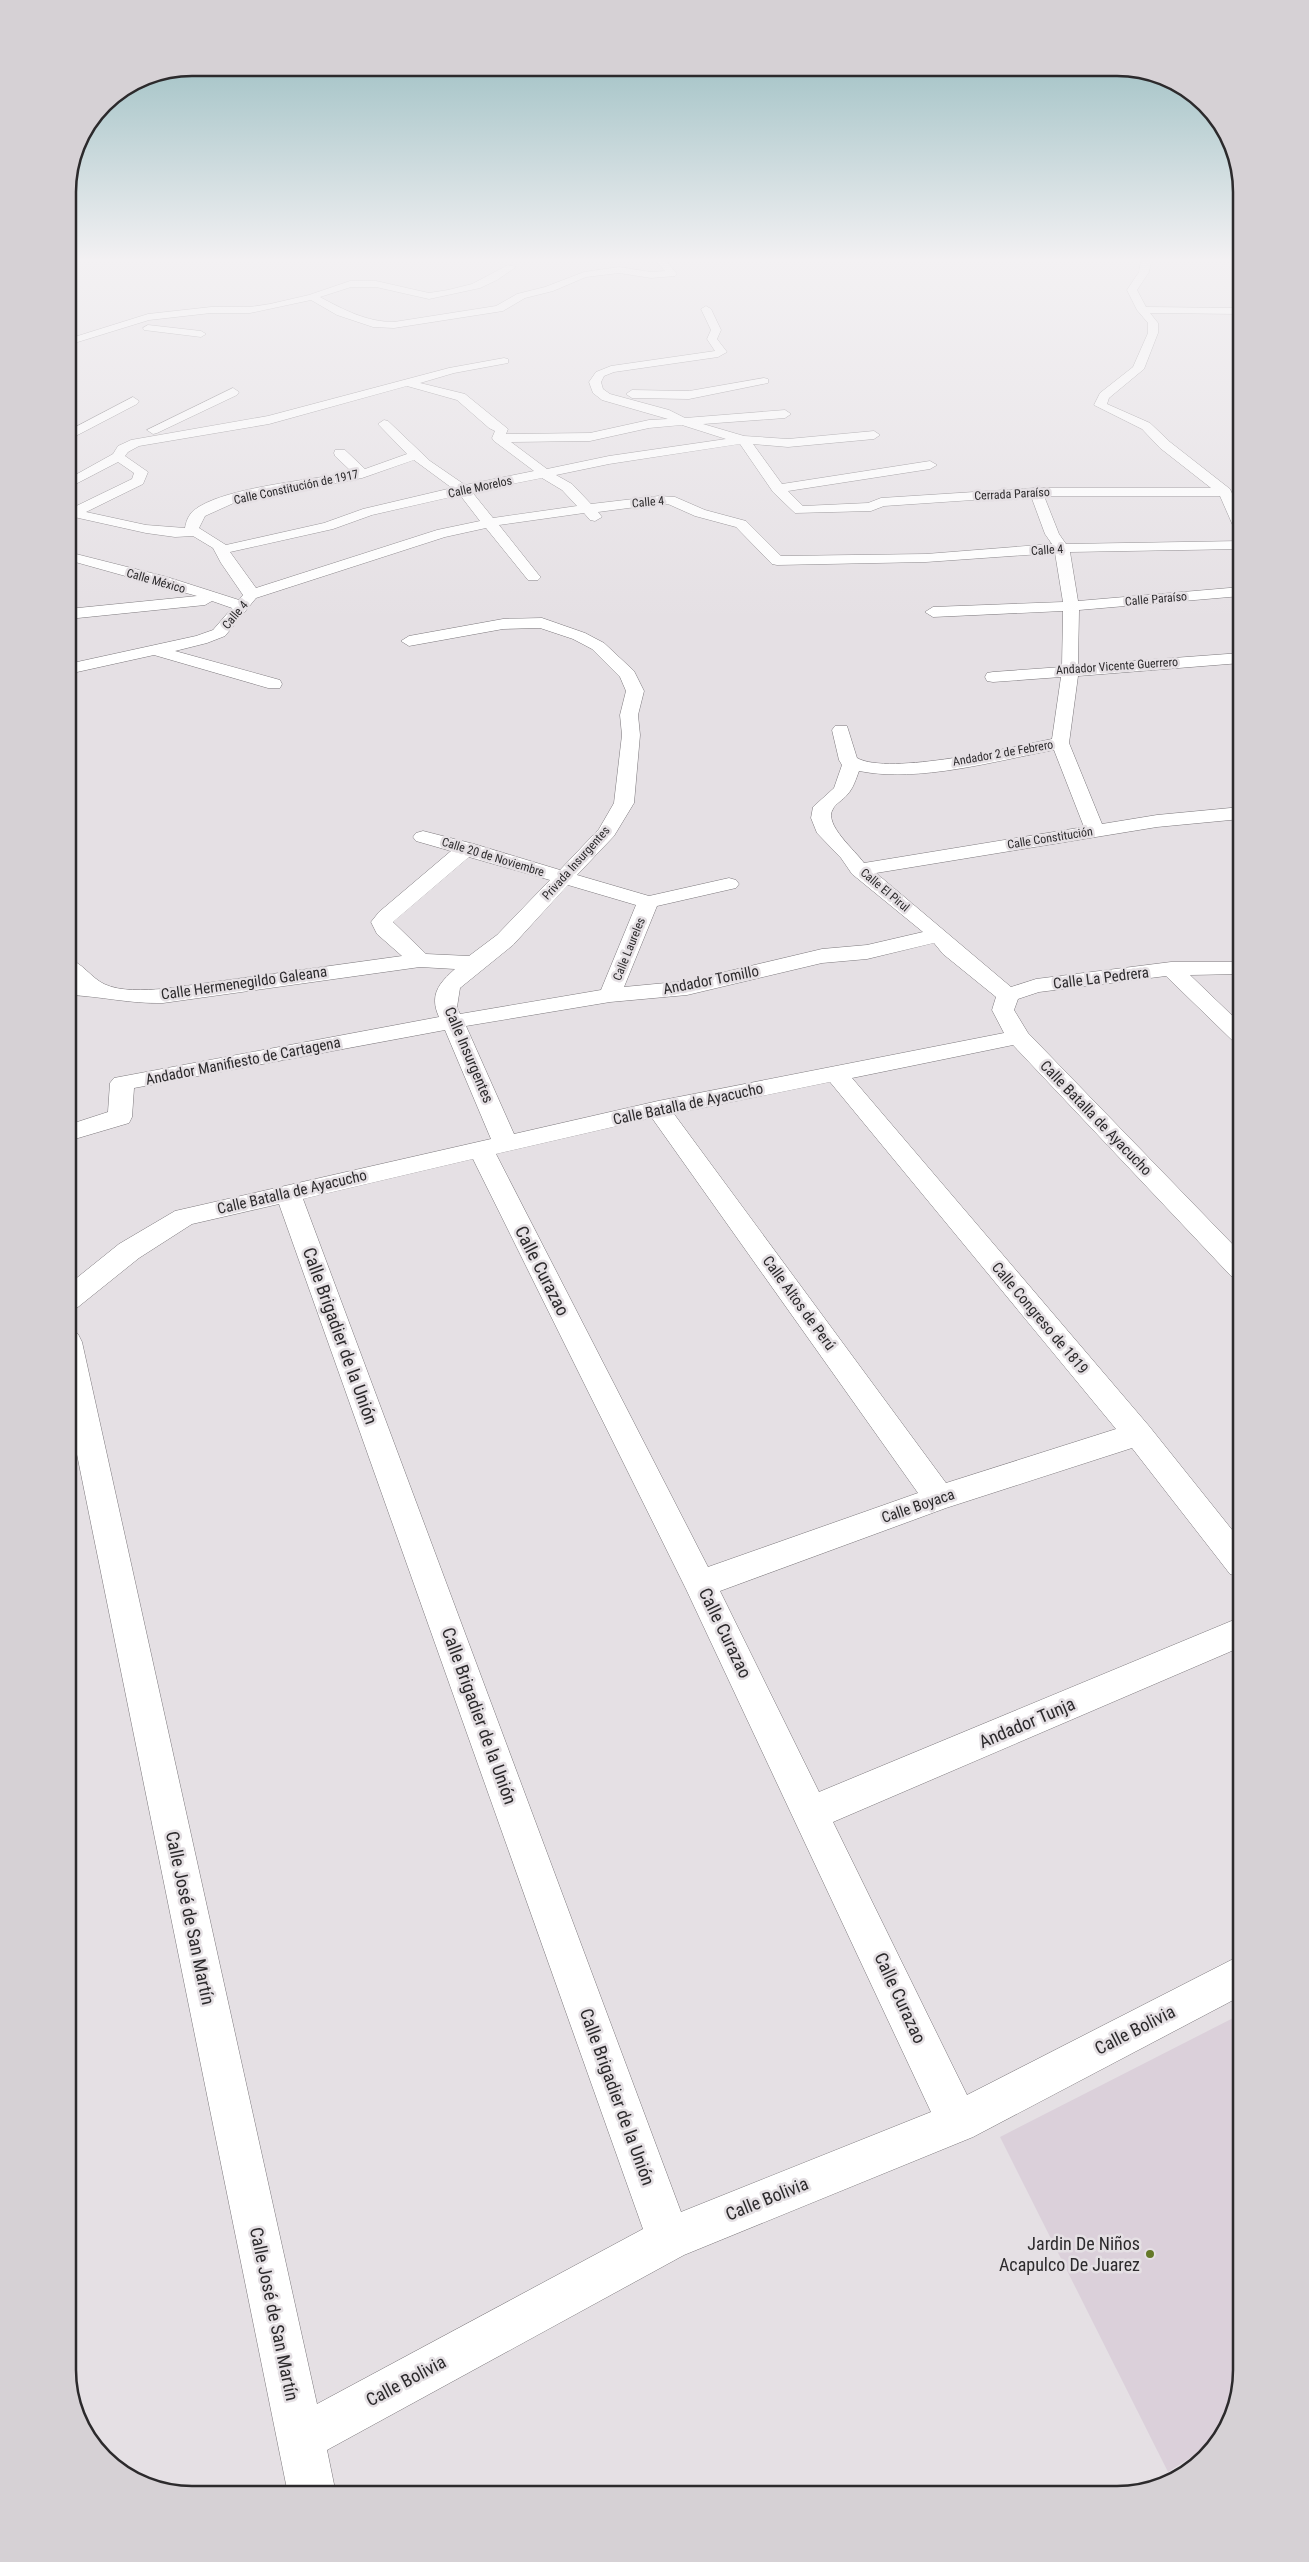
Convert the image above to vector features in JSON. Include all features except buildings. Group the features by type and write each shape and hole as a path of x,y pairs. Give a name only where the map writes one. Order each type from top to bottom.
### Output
{"street":[{"path":"76,480 118,457 123,449 143,441 269,420 334,400 418,381"},
{"path":"596,381 597,390 606,397 666,414 684,422 743,440 788,443 874,435"},
{"path":"597,390 637,394 689,395 764,381"},
{"path":"1123,381 1104,396 1100,405 1146,426 1165,445 1225,492 1233,509"},
{"path":"407,384 461,397 494,425 502,429 498,438"},
{"path":"143,441 143,436 147,433 233,392"},
{"path":"76,432 133,401"},
{"path":"498,438 590,437 649,424 785,414"},
{"path":"384,424 416,455 463,490 534,577"},
{"path":"498,438 544,473 567,487 585,508 597,518"},
{"path":"743,440 778,490 930,465"},
{"name":"Calle Morelos","path":"221,550 328,526 368,512 463,490 609,460 743,440"},
{"path":"340,453 362,474"},
{"path":"76,512 138,481 141,472 118,457 93,454"},
{"name":"Calle Constitución de 1917","path":"196,532 192,529 193,521 200,513 217,504 253,495 362,474 416,455"},
{"name":"Cerrada Paraíso","path":"778,490 800,510 871,507 881,502 1036,492 1225,492"},
{"path":"1036,492 1052,534 1062,548 1071,606 1070,669 1060,743"},
{"name":"Calle 4","path":"76,667 202,640 219,633 247,601 369,556 442,534 489,523 585,508 670,500 700,513 741,524 777,561 884,561 905,557 926,558 1062,548 1233,544"},
{"path":"76,515 174,533 196,532 219,545 228,563 248,588 247,601"},
{"name":"Calle México","path":"76,558 162,580 214,599 247,601"},
{"name":"Calle Paraíso","path":"1071,606 1233,593"},
{"path":"76,613 214,599"},
{"path":"933,612 1071,606"},
{"name":"Privada Insurgentes","path":"409,641 503,624 542,623 580,636 598,646 628,675 635,691 629,715 632,735 624,803 607,832 505,940 474,963"},
{"path":"157,650 274,684"},
{"name":"Andador Vicente Guerrero","path":"993,676 1233,659"},
{"path":"841,730 848,760 852,764"},
{"name":"Andador 2 de Febrero","path":"852,764 864,769 928,766 1060,743 1095,831"},
{"name":"Calle El Pirul","path":"852,764 842,790 823,807 821,818 827,833 848,854 859,870 939,935 952,949 1008,995"},
{"name":"Calle Constitución","path":"859,870 1158,821 1233,814"},
{"name":"Calle 20 de Noviembre","path":"423,837 648,902"},
{"path":"466,848 386,916 382,922 385,929 420,960 474,963"},
{"path":"648,902 729,884"},
{"name":"Calle Laureles","path":"610,995 648,902"},
{"name":"Andador Tomillo","path":"452,1022 610,995 687,988 822,956 867,952 939,935"},
{"name":"Calle Hermenegildo Galeana","path":"76,988 96,989 133,997 163,996 420,960"},
{"name":"Calle Insurgentes","path":"474,963 449,986 446,1007 494,1147"},
{"name":"Calle La Pedrera","path":"1008,995 1036,986 1171,969 1233,968"},
{"path":"1171,969 1233,1028"},
{"path":"76,973 96,989"},
{"path":"1008,995 1003,1010 1018,1037"},
{"name":"Andador Manifiesto de Cartagena","path":"76,1131 120,1118 122,1083 452,1022"},
{"name":"Calle Batalla de Ayacucho","path":"76,1294 129,1251 184,1217 658,1109 1018,1037 1233,1259"},
{"name":"Calle Congreso de 1819","path":"836,1074 1138,1434 1233,1553"},
{"name":"Calle Altos de Perú","path":"658,1109 939,1498"},
{"name":"Calle Curazao","path":"494,1147 700,1584 812,1813 958,2122"},
{"name":"Calle Brigadier de la Unión","path":"288,1193 669,2239"},
{"name":"Calle José de San Martín","path":"76,1380 310,2486"},
{"name":"Calle Boyaca","path":"700,1584 939,1498 1138,1434"},
{"name":"Andador Tunja","path":"812,1813 1233,1636"},
{"name":"Calle Bolivia","path":"301,2438 669,2239 958,2122 1233,1980"}],"shaded area":[{"name":"Jardin De Niños Acapulco De Juarez","path":"1233,2018 1232,2385 1224,2414 1213,2434 1198,2453 1168,2472 1000,2137"}],"place":[{"name":"Jardin De Niños Acapulco De Juarez","path":"1150,2254"}]}
